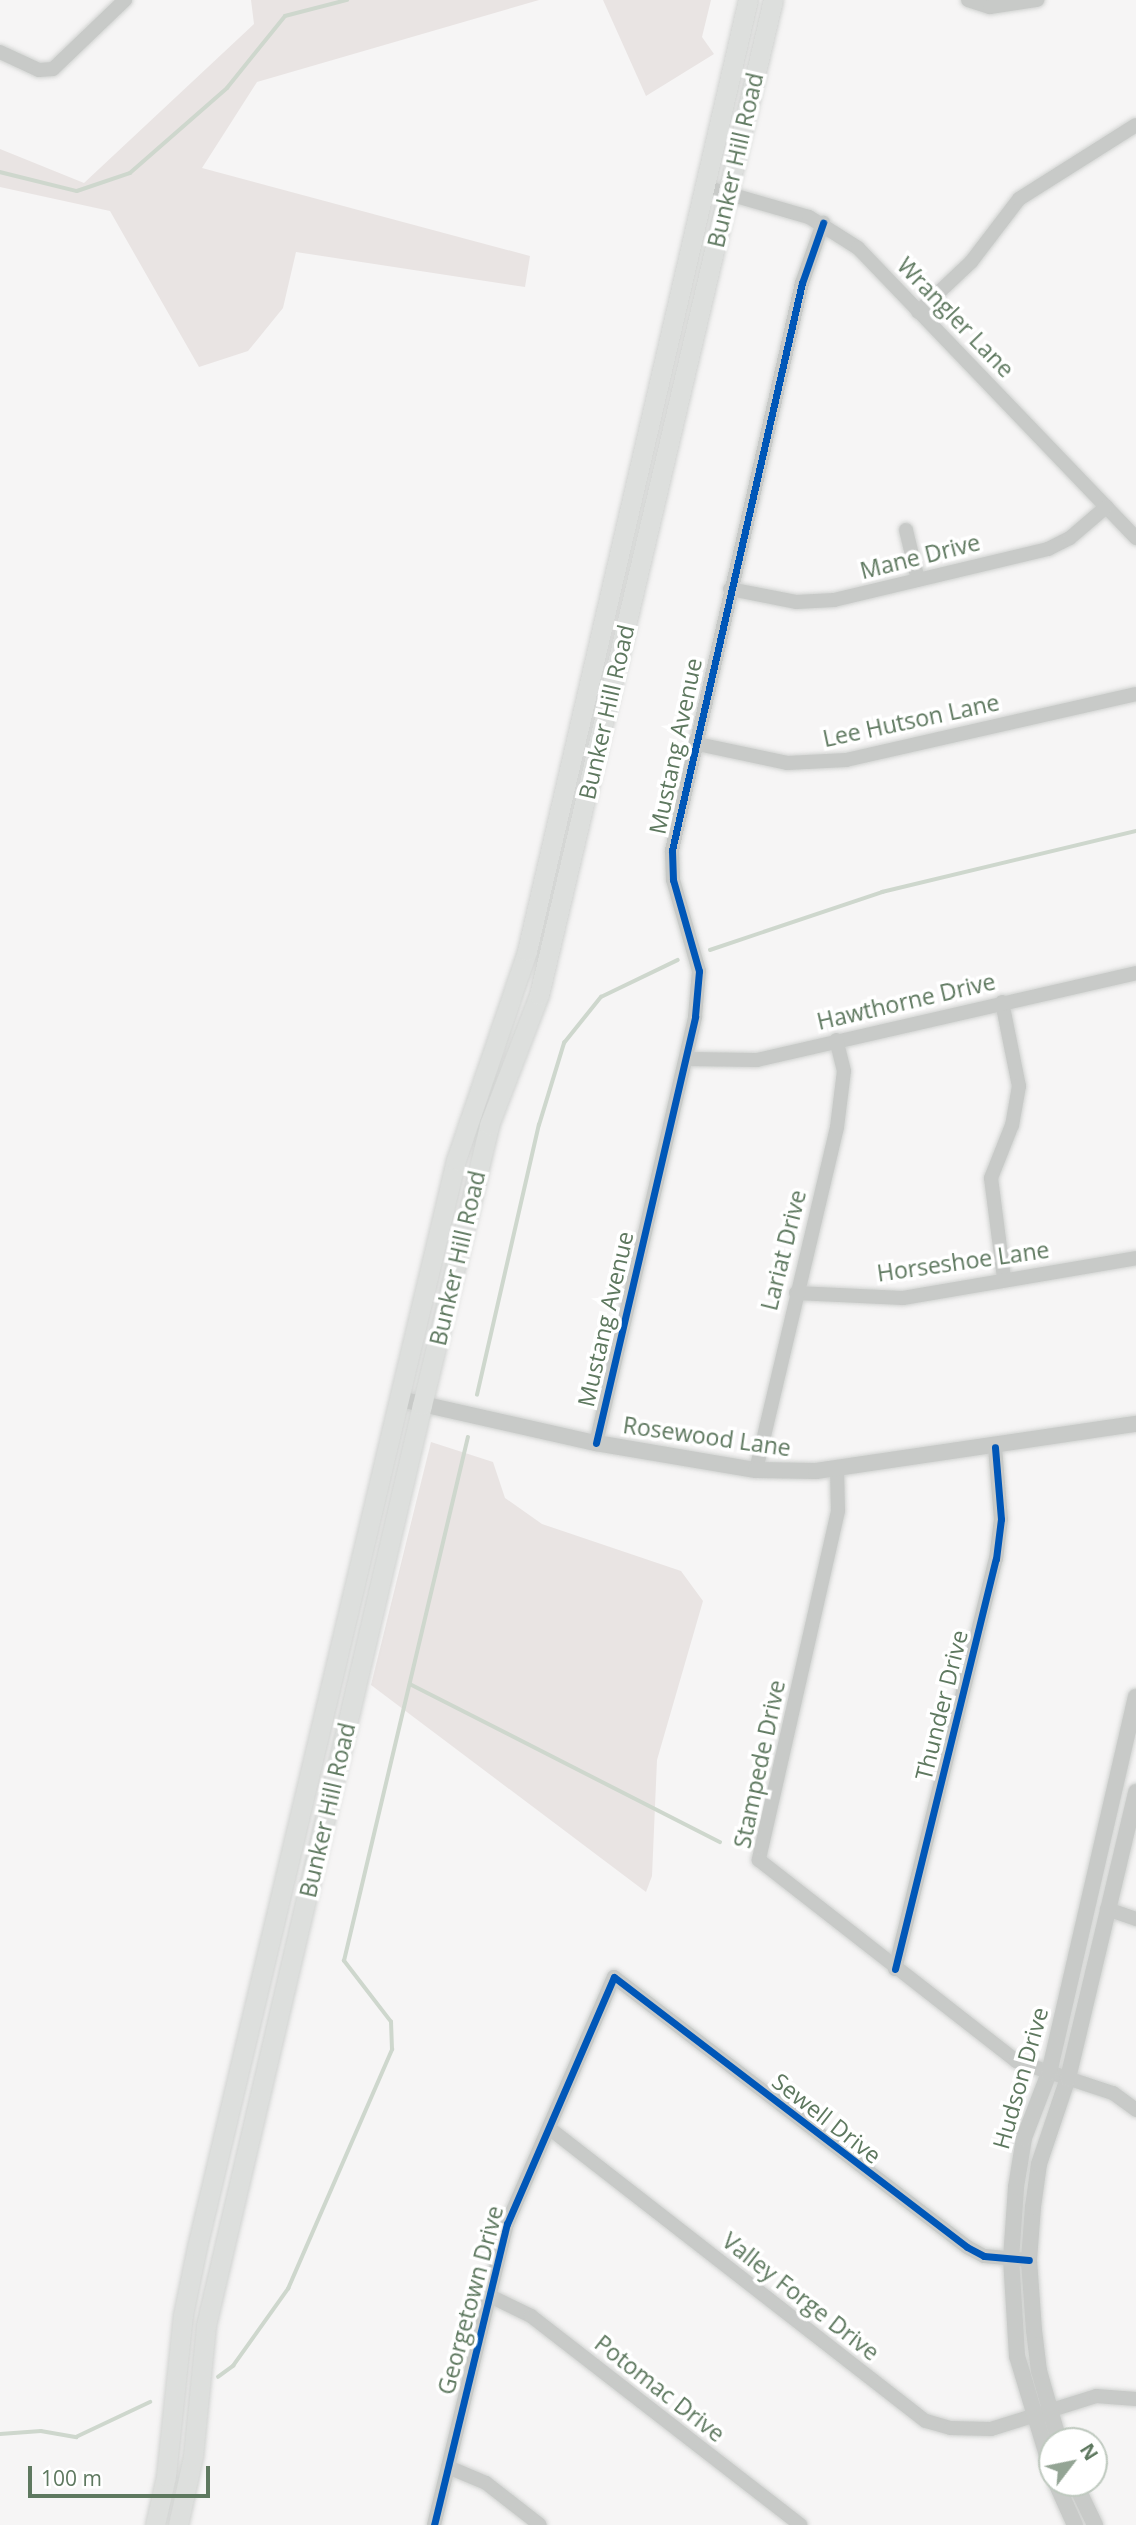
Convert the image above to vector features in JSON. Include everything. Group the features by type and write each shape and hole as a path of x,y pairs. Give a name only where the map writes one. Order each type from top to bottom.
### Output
{"main road":[{"name":"Bunker Hill Road","path":"155,2525 166,2476 183,2315 197,2247 466,1123 527,951 748,0"},
{"name":"Bunker Hill Road","path":"178,2525 193,2456 206,2325 422,1405 489,1125 539,995 774,0"}],"street":[{"path":"0,52 39,70 53,69 125,0"},
{"path":"968,0 990,7 1037,0"},
{"path":"918,312 971,262 1019,199 1136,126"},
{"name":"Wrangler Lane","path":"705,187 822,223 858,248 1136,538"},
{"name":"Mustang Avenue","path":"596,1443 686,1059 699,971 673,880 672,850 693,743 802,283 822,223"},
{"name":"Mane Drive","path":"730,589 814,604 1048,549 1070,538 1106,507"},
{"path":"906,530 918,580"},
{"name":"Lee Hutson Lane","path":"693,743 787,763 846,760 1136,694"},
{"name":"Hawthorne Drive","path":"686,1059 757,1060 1136,973"},
{"path":"1002,1002 1018,1086 1012,1125 991,1178 1004,1278"},
{"name":"Lariat Drive","path":"756,1470 837,1127 844,1071 836,1040"},
{"name":"Horseshoe Lane","path":"796,1293 903,1298 1004,1278 1136,1258"},
{"name":"Rosewood Lane","path":"400,1399 596,1443 756,1470 837,1468 995,1447 1136,1424"},
{"name":"Thunder Drive","path":"895,1969 996,1559 1001,1519 995,1447"},
{"name":"Stampede Drive","path":"837,1468 838,1511 759,1860 1016,2061 1113,2093 1136,2110"},
{"name":"Hudson Drive","path":"1038,2433 1017,2356 1011,2259 1024,2138 1049,2073 1136,1697"},
{"name":"Hudson Drive","path":"1054,2427 1034,2330 1030,2260 1039,2164 1068,2078 1136,1792"},
{"path":"1107,1909 1136,1919"},
{"name":"Georgetown Drive","path":"434,2525 507,2224 614,1977"},
{"name":"Sewell Drive","path":"614,1977 933,2224 984,2256 1030,2260"},
{"name":"Valley Forge Drive","path":"549,2128 926,2421 950,2428 991,2430 1096,2396 1136,2399"},
{"name":"Potomac Drive","path":"488,2295 531,2316 800,2525"},
{"path":"448,2467 486,2483 540,2525"},
{"path":"1062,2497 1075,2525"},
{"path":"1082,2497 1095,2525"}],"shaded area":[{"path":"251,0 539,0 257,82 202,168 530,256 525,287 296,252 283,308 248,351 199,367 110,211 0,187 0,149 84,183 254,24"},
{"path":"603,0 711,0 702,37 714,54 646,96"},
{"path":"431,1442 493,1462 505,1498 542,1524 681,1571 703,1601 657,1760 652,1876 646,1892 371,1685"}],"waterway":[{"path":"0,172 77,191 130,173 227,88 285,16 347,0"},
{"path":"710,950 882,892 1136,831"},
{"path":"477,1395 539,1125 564,1043 601,997 678,960"},
{"path":"218,2377 233,2366 288,2289 392,2050 391,2022 344,1961 468,1437"},
{"path":"410,1684 720,1842"},
{"path":"0,2434 41,2431 76,2437 150,2402"}],"cycle path":[{"path":"596,1443 695,1016 699,971 673,880 672,850 802,283 823,223"},
{"path":"895,1969 996,1559 1001,1519 995,1447"},
{"path":"434,2525 507,2224 614,1977 967,2247 984,2256 1029,2260"}]}
